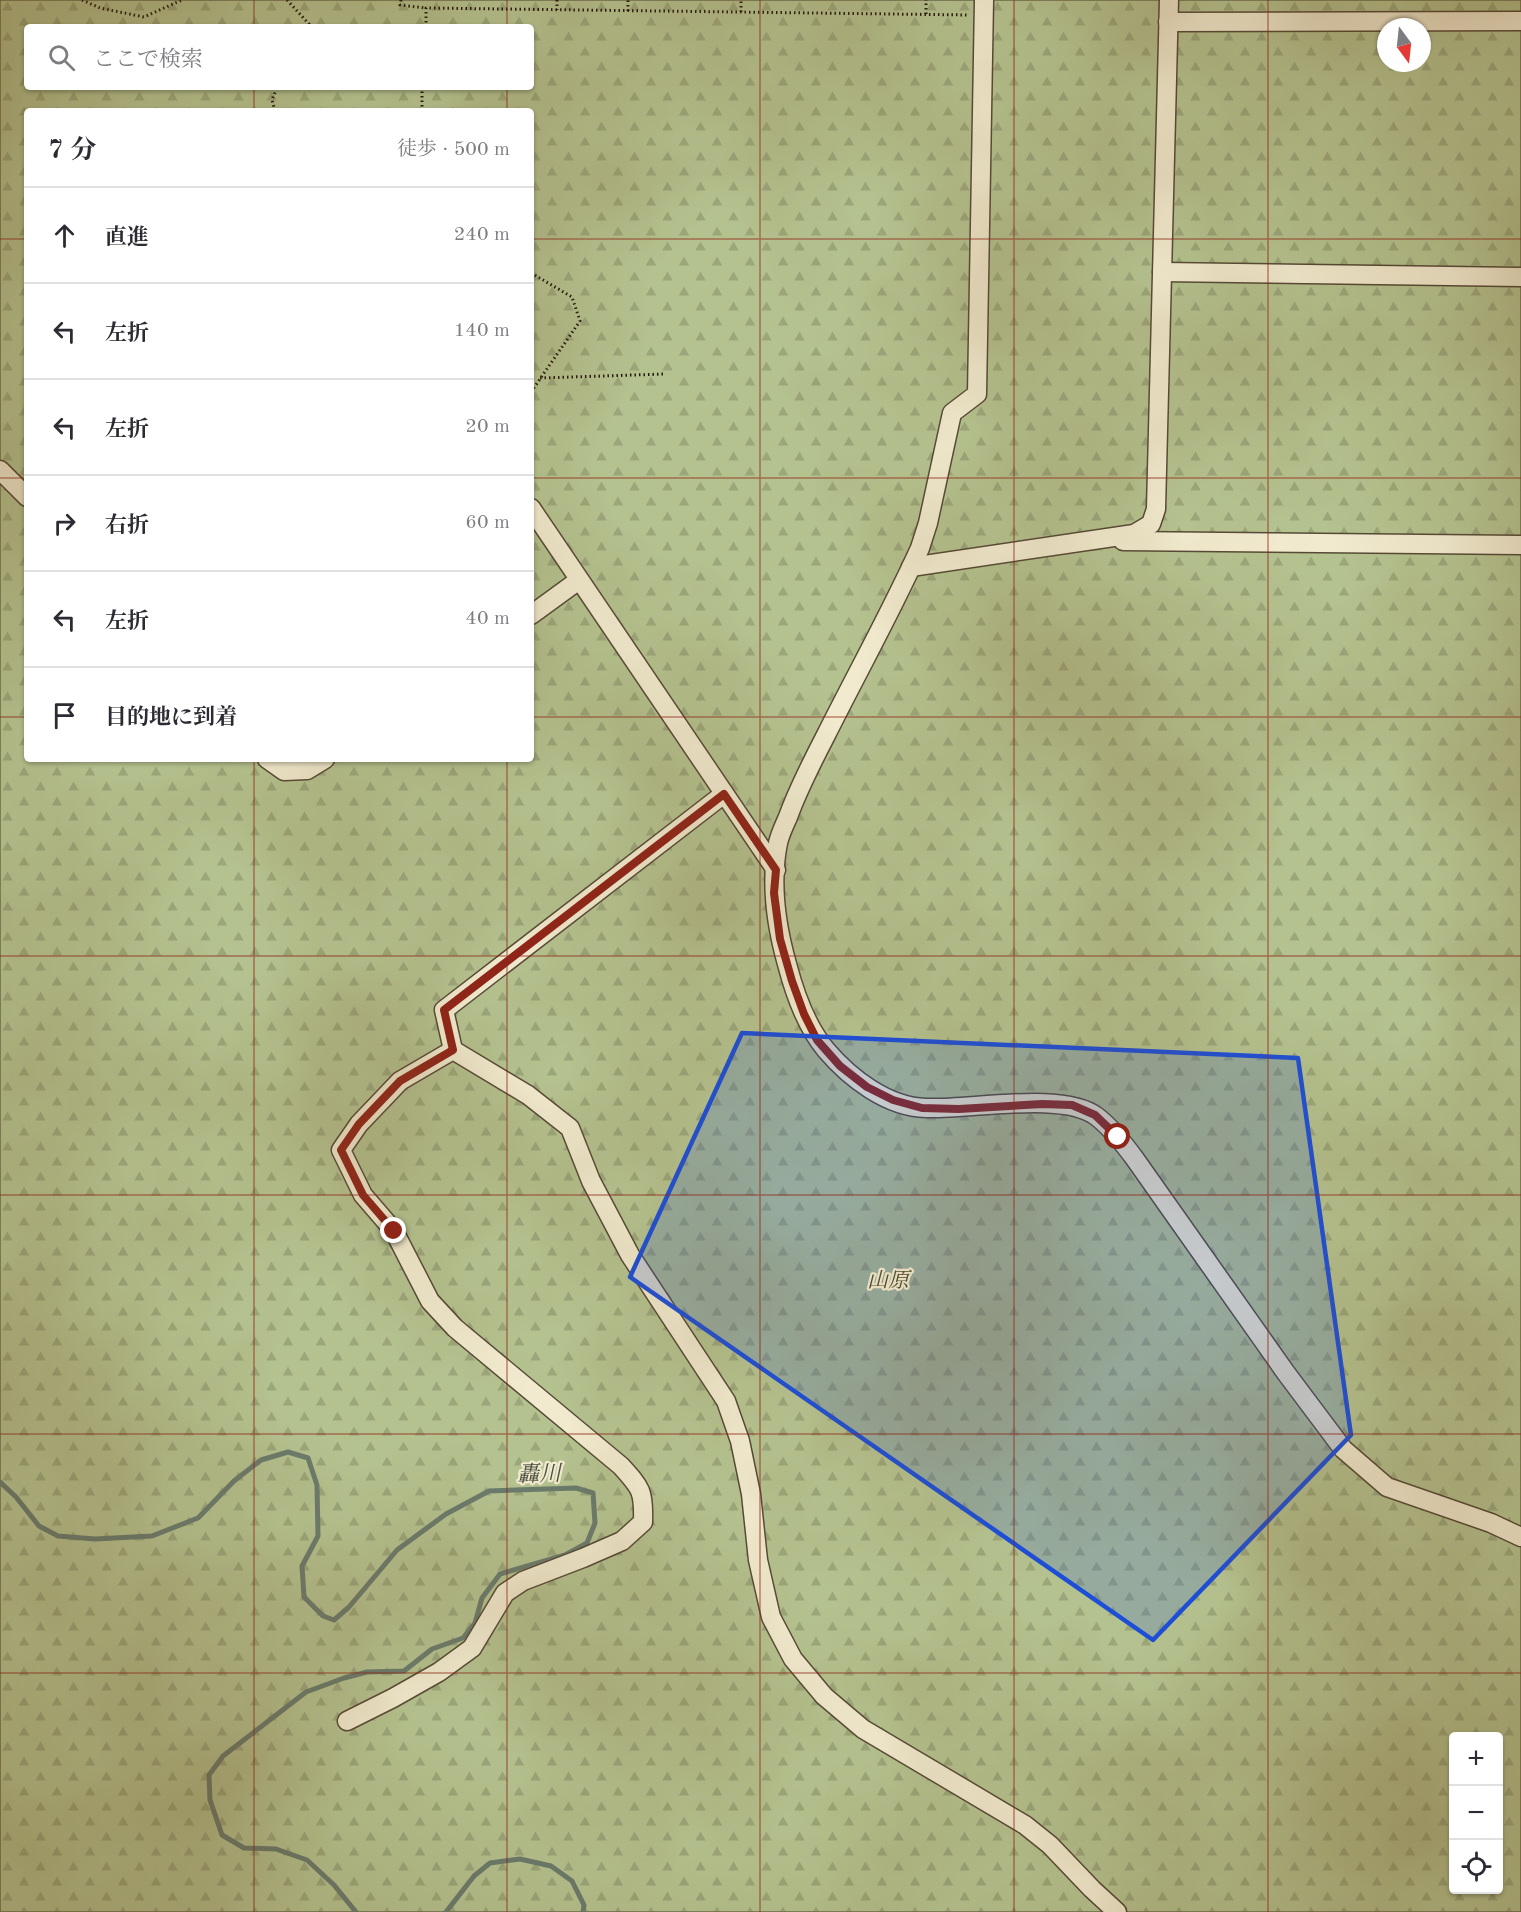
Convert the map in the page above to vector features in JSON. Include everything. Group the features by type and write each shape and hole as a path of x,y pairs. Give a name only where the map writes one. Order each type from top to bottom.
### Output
{"street":[{"path":"911,567 1097,541 1134,534 1150,524 1156,509 1169,0"},
{"path":"984,8 977,394 952,413 928,523 911,567 798,788 778,842 774,893 780,939 792,981 804,1014 817,1040 840,1066 867,1087 893,1100 922,1108 1072,1105 1095,1115 1118,1137 1136,1159 1286,1374 1343,1449 1387,1487 1491,1523 1521,1537"},
{"path":"1168,22 1521,21"},
{"path":"1162,272 1521,277"},
{"path":"0,470 24,494"},
{"path":"534,512 776,870"},
{"path":"1097,541 1521,545"},
{"path":"534,613 579,580"},
{"path":"271,762 284,771 307,770 320,762"},
{"path":"724,794 444,1010 453,1050 528,1095 570,1128 591,1181 630,1255 726,1401 740,1440 751,1494 758,1560 771,1617 793,1659 824,1696 863,1729 1025,1825 1050,1845 1117,1912"},
{"path":"346,1721 439,1672 472,1648 505,1593 524,1581 622,1541 643,1521 644,1501 638,1485 621,1467 455,1328 430,1302 394,1231 363,1195 341,1150 359,1124 400,1081 453,1050"}],"path":[{"path":"82,0 100,8 144,17 182,0"},
{"path":"287,0 309,24"},
{"path":"401,0 400,5 426,8 628,11 926,14 984,8"},
{"path":"557,0 557,10"},
{"path":"628,0 628,11"},
{"path":"741,0 741,12"},
{"path":"926,0 926,14"},
{"path":"426,8 426,24"},
{"path":"274,108 272,100 277,90"},
{"path":"422,90 422,108"},
{"path":"534,275 572,297 580,321 534,387"},
{"path":"540,378 666,374"}],"highlighted area":[{"path":"742,1033 1298,1058 1351,1435 1153,1640 630,1277"}],"green space":[{"name":"山原","path":"0,0 1521,0 1521,1912 0,1912"}],"waterway":[{"name":"轟川","path":"0,1482 16,1497 39,1526 58,1536 95,1539 152,1536 198,1518 234,1481 261,1460 288,1452 308,1458 317,1485 318,1536 302,1566 304,1597 323,1616 334,1620 349,1607 397,1550 446,1514 489,1491 576,1488 593,1493 595,1523 587,1543 565,1555 500,1574 482,1598 475,1623 463,1638 432,1649 404,1671 367,1672 306,1692 223,1756 209,1775 210,1800 222,1835 244,1848 276,1849 307,1860 334,1885 356,1912"},
{"name":"轟川","path":"446,1912 474,1876 490,1863 520,1859 551,1866 572,1881 584,1905 583,1912"}],"route":[{"path":"394,1231 363,1195 341,1150 359,1124 400,1081 453,1050 444,1010 724,794 776,870 774,893 780,939 792,981 804,1014 817,1040 840,1066 867,1087 893,1100 922,1108 1072,1105 1095,1115 1118,1137"}]}
